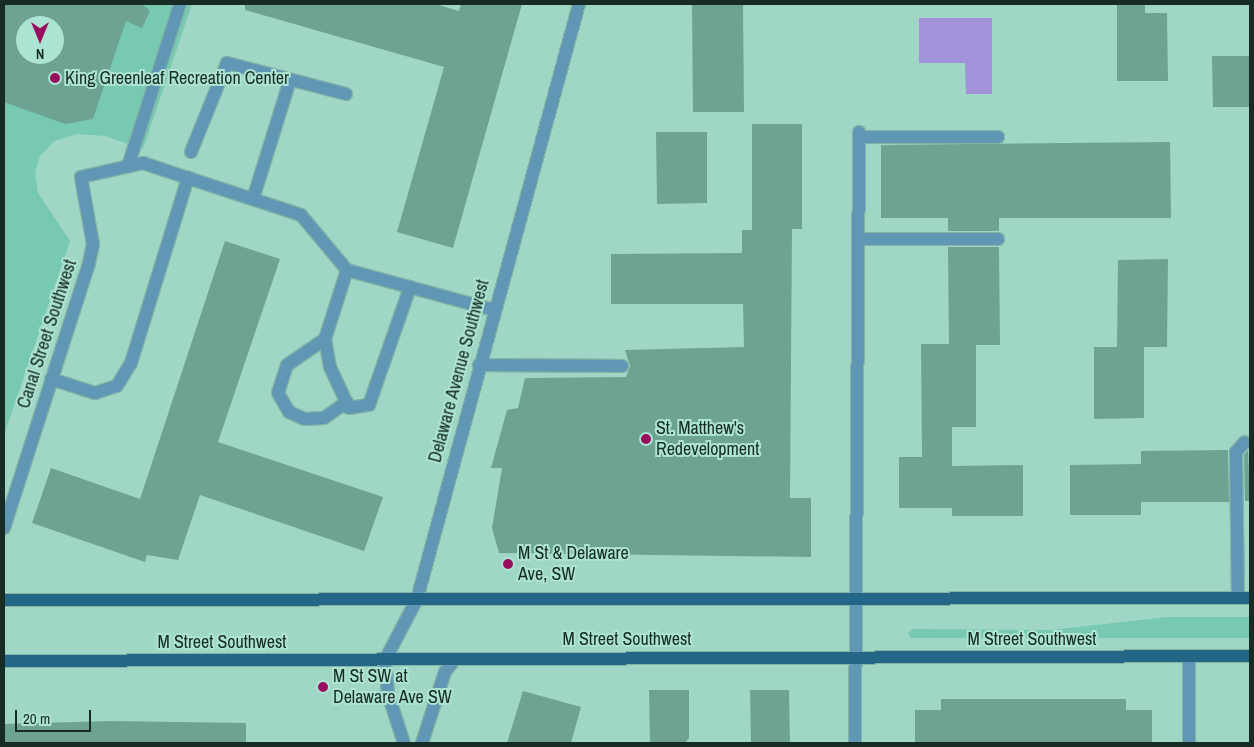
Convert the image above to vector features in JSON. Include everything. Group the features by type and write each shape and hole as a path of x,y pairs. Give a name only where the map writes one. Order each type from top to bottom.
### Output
{"main road":[{"path":"4,600 1244,598"},
{"name":"M Street Southwest","path":"4,661 1250,656"}],"street":[{"path":"180,4 128,166 142,164 301,215 347,270 494,310"},
{"name":"Delaware Avenue Southwest","path":"385,660 417,599 479,364 579,4"},
{"path":"191,152 227,63 346,94"},
{"path":"253,199 290,80"},
{"path":"855,743 859,135 998,138"},
{"name":"Canal Street Southwest","path":"4,528 93,244 81,177 128,166"},
{"path":"51,379 95,393 117,386 131,363 188,178"},
{"path":"859,239 998,239"},
{"path":"347,270 325,338 330,368 347,402 356,410 369,404 410,287"},
{"path":"325,338 287,364 278,393 289,412 305,420 324,418 347,402"},
{"path":"479,364 622,366"},
{"path":"1244,598 1236,452 1245,442"},
{"path":"1189,656 1189,743"},
{"path":"385,660 388,694 404,743"},
{"path":"422,743 445,672 454,660"}],"green space":[{"path":"4,4 192,4 143,149 105,136 77,134 54,141 40,156 35,172 38,193 70,241 4,435"},
{"path":"1168,617 1250,617 1250,638 911,638 908,633 913,629 1051,630"}],"shaded area":[{"path":"919,18 992,18 992,94 966,94 965,63 919,63"}],"building":[{"name":"King Greenleaf Recreation Center","path":"4,4 142,4 150,11 142,28 126,21 93,119 65,124 4,102"},
{"path":"245,4 435,4 459,11 461,4 522,4 453,248 397,232 444,67 245,10"},
{"path":"692,4 743,4 744,112 693,112"},
{"path":"1117,4 1145,4 1145,13 1167,13 1168,81 1117,81"},
{"path":"1212,56 1250,56 1250,107 1213,107"},
{"name":"St. Matthew's Redevelopment","path":"752,124 802,124 802,229 792,229 790,498 811,498 811,557 499,553 492,528 502,468 491,468 507,410 518,408 525,378 626,377 630,366 625,350 744,347 743,304 611,304 611,254 742,253 742,230 752,230"},
{"path":"656,132 707,132 707,203 657,204"},
{"path":"1170,142 1171,218 999,218 999,231 948,231 948,218 881,218 881,145"},
{"path":"225,241 280,259 218,442 383,497 364,551 200,495 178,560 147,555 145,562 32,523 51,468 140,499"},
{"path":"948,247 999,247 1000,345 976,345 976,427 952,427 952,466 1023,465 1023,516 952,516 952,508 899,508 899,457 922,457 921,344 949,344"},
{"path":"1168,259 1167,347 1144,347 1144,418 1094,419 1094,347 1117,347 1118,260"},
{"path":"1228,450 1229,502 1141,502 1141,515 1070,515 1070,465 1141,464 1141,451"},
{"path":"1248,450 1250,501 1245,501 1244,455"},
{"path":"649,690 689,690 689,738 685,743 650,743"},
{"path":"750,690 789,690 790,743 751,743"},
{"path":"523,691 581,707 571,743 507,743"},
{"path":"941,699 1126,699 1126,710 1152,710 1152,743 915,743 915,710 941,710"},
{"path":"110,721 246,723 246,743 4,743 4,724"}],"place":[{"name":"King Greenleaf Recreation Center","path":"55,78"},
{"name":"St. Matthew's Redevelopment","path":"646,439"},
{"name":"M St & Delaware Ave, SW","path":"508,564"},
{"name":"M St SW at Delaware Ave SW","path":"323,687"}]}
